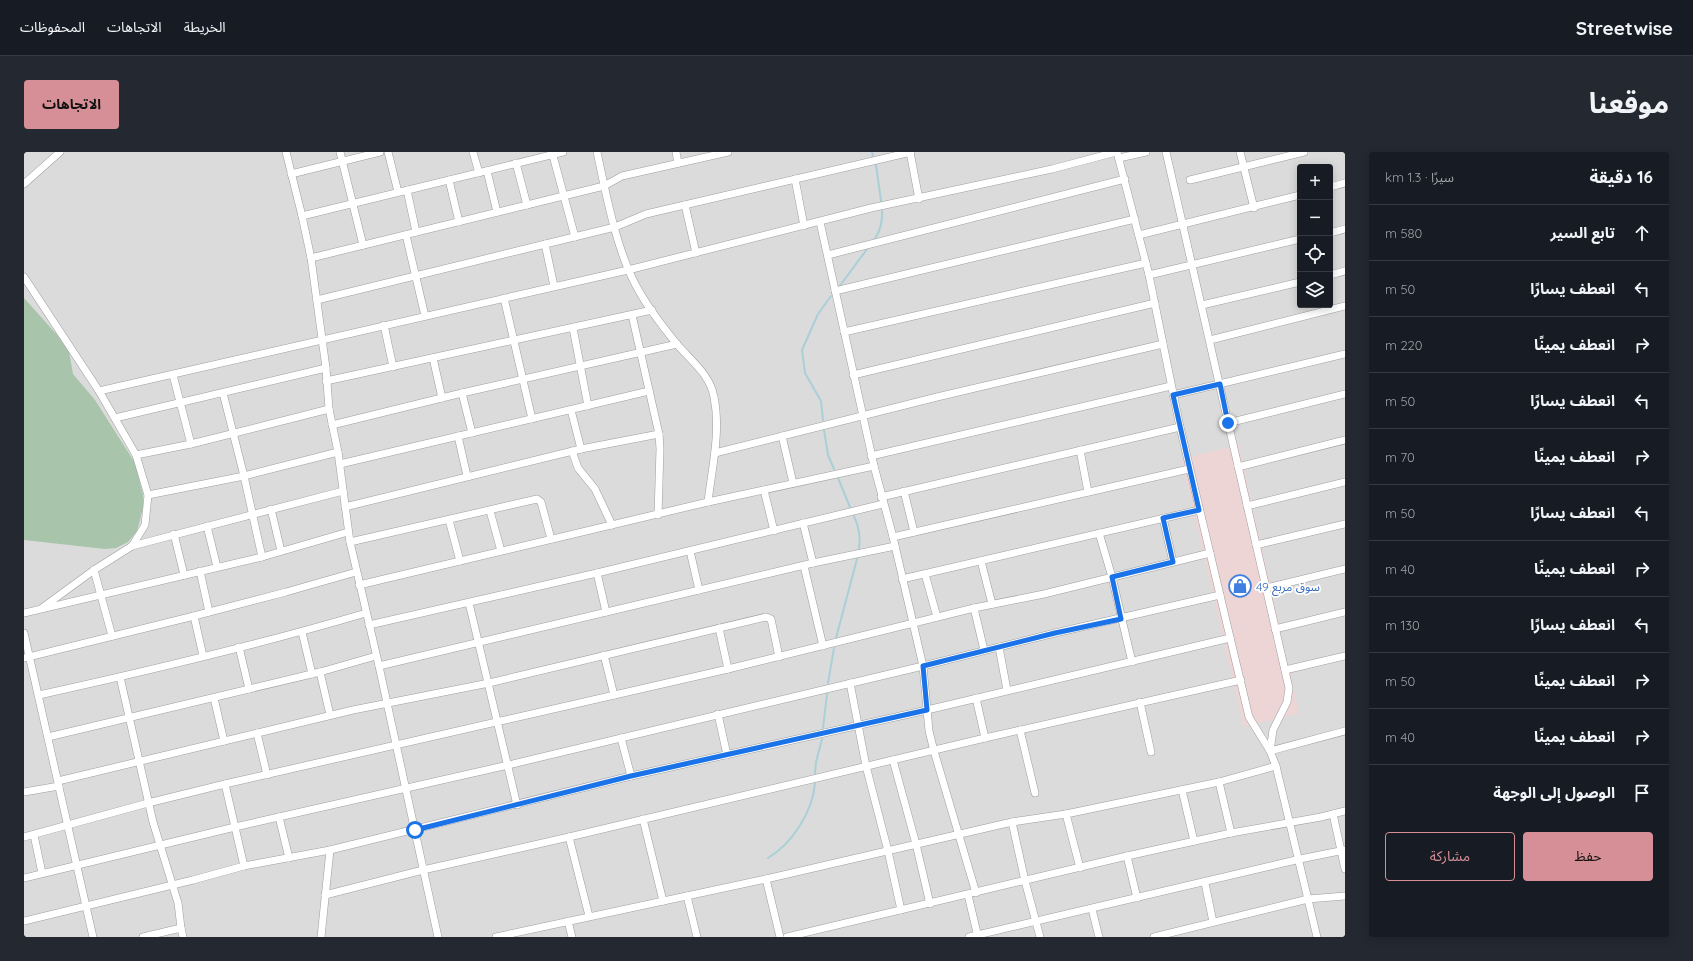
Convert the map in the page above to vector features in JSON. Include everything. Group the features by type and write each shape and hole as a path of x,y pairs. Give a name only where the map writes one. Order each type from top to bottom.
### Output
{"street":[{"path":"24,184 60,152"},
{"path":"286,152 311,258 326,368 329,409 340,464 348,532 438,937"},
{"path":"340,152 354,203 363,245"},
{"path":"291,174 380,152"},
{"path":"388,152 398,192"},
{"path":"473,152 479,173"},
{"path":"302,216 488,171 553,153 563,152"},
{"path":"596,152 615,227 628,270 638,291 677,344 709,382 714,396 717,419 715,453 708,502"},
{"path":"676,152 678,163"},
{"path":"311,258 604,186 622,176 728,152"},
{"path":"316,300 615,227 646,214 910,152 919,199"},
{"path":"99,392 322,339 628,270 871,208 919,199 1117,154 1146,152"},
{"path":"1166,152 1289,688 1287,702 1273,730 1270,751"},
{"path":"1240,152 1254,208"},
{"path":"1190,180 1304,152"},
{"path":"553,153 574,237"},
{"path":"1117,154 1125,179 1149,275 1189,469 1249,717 1270,751 1276,766 1318,937"},
{"path":"516,163 527,205"},
{"path":"488,171 497,212"},
{"path":"795,179 804,226"},
{"path":"828,255 1125,179"},
{"path":"449,180 459,222"},
{"path":"1333,186 1345,183"},
{"path":"407,190 416,232"},
{"path":"1139,235 1254,208 1297,196"},
{"path":"685,205 696,253"},
{"path":"835,290 1135,219"},
{"path":"820,222 871,456 893,537 912,624 923,666 927,710 934,751 976,893"},
{"path":"1333,231 1345,229"},
{"path":"406,235 425,316"},
{"path":"1149,275 1297,241"},
{"path":"545,244 554,286"},
{"path":"844,332 1146,263"},
{"path":"1333,274 1345,271"},
{"path":"24,277 99,392 136,455 148,496 145,525 132,546"},
{"path":"1202,305 1297,283"},
{"path":"504,298 532,419"},
{"path":"853,374 1155,303"},
{"path":"1210,340 1345,306"},
{"path":"326,381 652,310"},
{"path":"632,315 659,434 658,515"},
{"path":"384,325 393,367"},
{"path":"572,328 588,406"},
{"path":"332,424 677,344"},
{"path":"715,453 862,415 1163,344"},
{"path":"1173,395 1345,354"},
{"path":"433,358 442,398"},
{"path":"115,418 181,404 326,368"},
{"path":"173,375 191,444"},
{"path":"871,456 1099,401 1171,386"},
{"path":"340,464 649,391"},
{"path":"223,393 244,476 262,557"},
{"path":"462,393 472,433"},
{"path":"1228,423 1345,394"},
{"path":"136,455 191,444 329,409"},
{"path":"571,410 582,449"},
{"path":"369,625 774,531 882,500 904,491 1180,427"},
{"path":"345,507 582,449 659,434"},
{"path":"458,436 468,476"},
{"path":"782,436 793,483"},
{"path":"1238,467 1345,440"},
{"path":"1080,450 1088,492"},
{"path":"148,496 244,476 338,452"},
{"path":"572,452 578,468 595,489 612,525"},
{"path":"359,585 708,502 874,466"},
{"path":"893,537 1189,469"},
{"path":"1248,506 1345,482"},
{"path":"42,608 94,570 132,546 343,490"},
{"path":"764,490 774,531"},
{"path":"904,491 914,532"},
{"path":"350,542 537,499 540,500 551,539"},
{"path":"271,510 281,551"},
{"path":"490,510 501,551"},
{"path":"902,579 1199,510"},
{"path":"1163,518 1173,562"},
{"path":"449,520 460,561"},
{"path":"804,523 813,563"},
{"path":"1256,545 1345,524"},
{"path":"207,526 217,567"},
{"path":"24,613 262,557 348,532"},
{"path":"1099,533 1112,577 1132,662"},
{"path":"174,534 184,575"},
{"path":"379,666 813,563 895,546"},
{"path":"690,551 699,590"},
{"path":"24,837 224,784 396,746 728,669 974,608 1044,594 1210,553"},
{"path":"981,561 992,604"},
{"path":"804,566 823,646"},
{"path":"1266,588 1345,569"},
{"path":"94,570 112,636"},
{"path":"200,571 209,612"},
{"path":"27,656 194,616 356,572"},
{"path":"597,573 606,612"},
{"path":"925,574 937,617"},
{"path":"24,878 235,827 508,765 923,666 984,650 1220,595"},
{"path":"469,603 517,805"},
{"path":"974,608 984,650"},
{"path":"1275,629 1345,612"},
{"path":"39,695 120,677 302,632 366,613"},
{"path":"194,616 203,656"},
{"path":"24,792 139,761 330,715 489,683 769,617 771,619 779,657"},
{"path":"718,628 728,669"},
{"path":"302,632 312,674"},
{"path":"24,633 27,656 39,695 93,937"},
{"path":"24,921 86,907 244,866 330,850 631,776 927,710 1230,638"},
{"path":"239,647 249,689"},
{"path":"999,647 1007,690"},
{"path":"604,655 614,695"},
{"path":"48,737 312,674 376,656"},
{"path":"1285,670 1345,656"},
{"path":"320,672 330,715"},
{"path":"120,677 148,803 159,845 178,903 183,937"},
{"path":"325,894 985,738 1241,680"},
{"path":"850,683 866,766 888,851 901,910"},
{"path":"214,698 224,741"},
{"path":"976,698 985,738"},
{"path":"1140,702 1151,752"},
{"path":"718,714 727,755"},
{"path":"1020,730 1035,793"},
{"path":"1270,751 1345,731"},
{"path":"257,733 267,775"},
{"path":"621,738 631,776"},
{"path":"893,760 916,844 930,904"},
{"path":"496,937 766,879 1012,822 1066,814 1219,782 1276,766"},
{"path":"1219,782 1231,833"},
{"path":"224,784 244,866"},
{"path":"1182,790 1194,841"},
{"path":"787,937 1127,856 1231,833 1345,811"},
{"path":"1066,814 1080,868"},
{"path":"1333,814 1343,851 1345,869"},
{"path":"279,817 289,858"},
{"path":"643,819 663,901"},
{"path":"1012,822 1025,881 1040,937"},
{"path":"34,835 42,873"},
{"path":"569,837 589,916"},
{"path":"321,937 330,850"},
{"path":"969,937 1205,883 1300,859 1343,851"},
{"path":"1127,856 1136,898"},
{"path":"766,879 780,937"},
{"path":"1205,883 1213,922"},
{"path":"968,894 978,936"},
{"path":"687,896 697,937"},
{"path":"1154,937 1183,933 1213,922 1308,899 1345,896"},
{"path":"1092,909 1099,937"},
{"path":"568,921 572,937"},
{"path":"143,937 181,928"}],"shaded area":[{"path":"24,152 1345,152 1345,937 24,937"},
{"name":"سوق مربع 49","path":"1239,445 1299,713 1244,727 1181,459"}],"green space":[{"path":"24,298 58,336 69,352 73,374 95,400 135,463 143,495 143,508 137,531 128,542 116,548 105,549 24,540"}],"waterway":[{"path":"872,152 873,156"},
{"path":"876,165 881,201"},
{"path":"875,238 881,225 882,211"},
{"path":"839,287 867,249"},
{"path":"823,420 821,401 805,373 802,350 818,314 831,296"},
{"path":"824,430 828,455 834,469"},
{"path":"838,478 850,507"},
{"path":"854,516 859,532 859,549"},
{"path":"836,638 857,559"},
{"path":"828,683 834,648"},
{"path":"823,728 827,694"},
{"path":"815,773 816,762 822,739"},
{"path":"768,858 777,852 793,836 800,826 810,805 815,783"}],"place":[{"name":"سوق مربع 49","path":"1240,586"}],"route":[{"path":"415,830 631,776 927,710 923,666 1055,633 1121,619 1112,577 1173,562 1163,518 1199,510 1173,395 1220,384 1228,423"}]}
